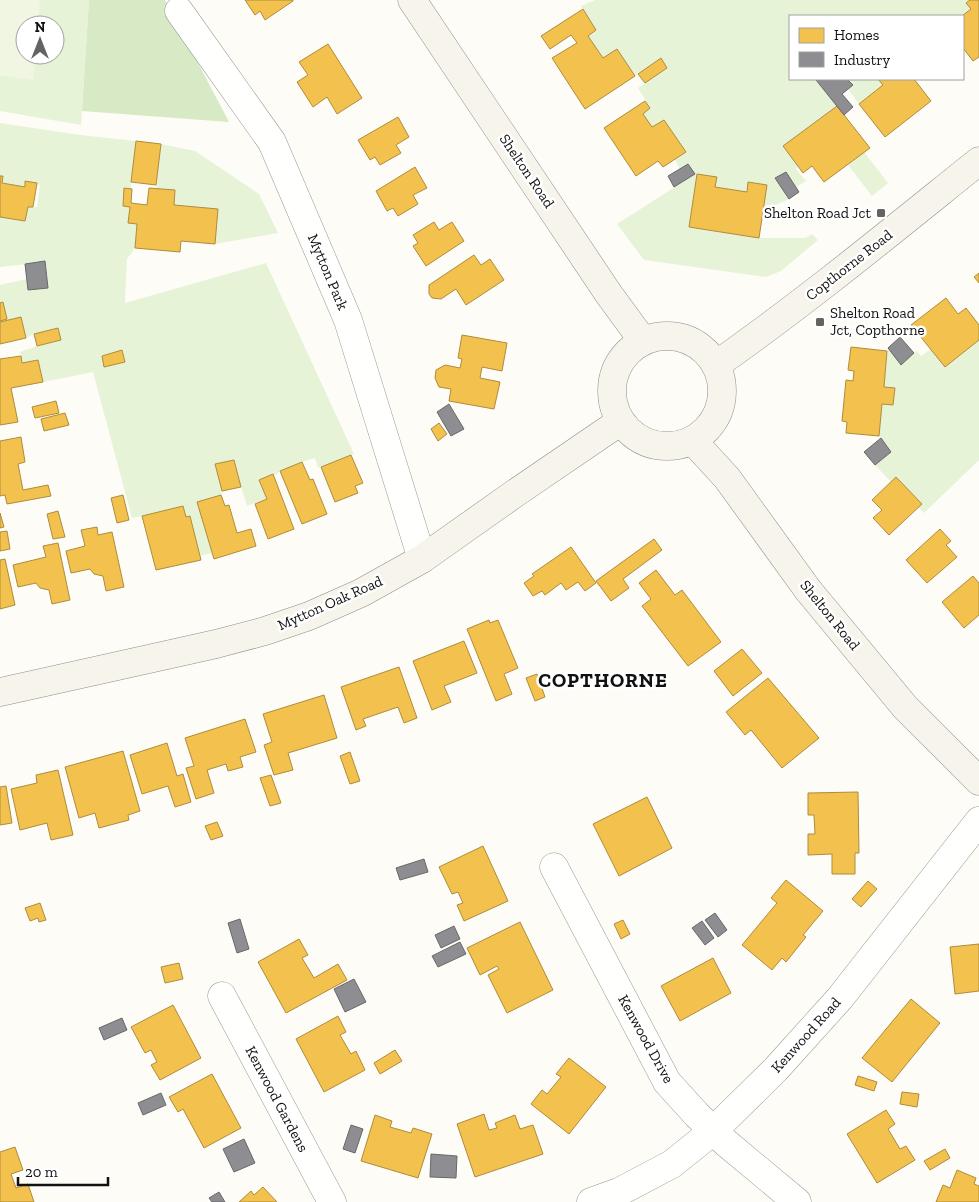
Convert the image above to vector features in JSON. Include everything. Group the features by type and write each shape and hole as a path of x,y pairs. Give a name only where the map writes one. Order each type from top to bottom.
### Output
{"main road":[{"name":"Shelton Road","path":"412,0 603,285 643,341"},
{"name":"Copthorne Road","path":"716,364 763,332 830,281 979,161"},
{"path":"656,337 684,338 697,344 716,364 722,381 722,399 716,415 706,430 692,440 677,445 661,446 645,442 632,434 621,421 613,404 612,385 617,368 622,360 628,352 643,341 656,337"},
{"name":"Mytton Oak Road","path":"0,692 216,644 265,631 309,616 361,593 422,559 621,421"},
{"name":"Shelton Road","path":"692,440 728,478 808,590 905,707 979,781"}],"street":[{"name":"Mytton Park","path":"179,11 272,142 348,320 422,559"},
{"name":"Kenwood Road","path":"591,1202 619,1192 672,1164 713,1130 776,1069 840,998 979,821"},
{"name":"Kenwood Drive","path":"554,867 667,1082 697,1116 797,1202"},
{"name":"Kenwood Gardens","path":"222,996 332,1202"}],"green space":[{"path":"0,0 89,0 81,125 0,111"},
{"path":"0,0 40,0 39,15 15,15 15,65 35,65 33,80 0,75"},
{"path":"89,0 165,0 229,122 82,111"},
{"path":"595,0 970,0 967,3 971,9 963,15 789,15 789,80 817,80 837,106 783,146 798,166 796,169 806,181 796,187 785,172 776,179 789,199 776,205 764,206 767,185 748,182 747,192 715,187 717,177 697,174 689,227 759,238 805,238 812,234 818,240 781,271 766,277 644,260 617,224 695,174 688,164 680,169 675,160 685,152 664,120 652,127 643,114 650,108 638,88 667,68 661,58 635,76 617,49 603,58 588,36 596,30 581,6"},
{"path":"848,80 880,80 883,85 859,104 848,89 853,85"},
{"path":"0,123 136,141 131,189 124,188 123,206 130,207 128,223 137,224 135,248 127,259 125,303 266,263 354,454 318,468 315,458 260,480 267,499 247,506 234,460 216,464 222,491 221,495 198,502 212,553 200,556 190,517 142,516 132,518 93,372 43,382 38,360 22,363 20,352 61,340 58,329 34,334 26,338 21,317 0,322 7,318 3,302 0,303 0,285 27,279 28,290 48,287 45,262 0,267 0,217 25,221 28,207 37,207 40,185 26,182 25,187 2,183 0,176"},
{"path":"161,144 195,151 259,194 278,233 215,244 174,205 175,190 156,189"},
{"path":"864,152 888,183 872,196 848,165"},
{"path":"979,340 979,460 924,513 918,507 922,504 891,482 875,465 891,452 879,436 882,404 893,405 895,388 884,387 888,348 901,364 917,351 921,356 931,349 945,367"}],"building: Homes":[{"path":"245,0 293,1 265,20 260,11 255,15"},
{"path":"970,0 979,0 979,57 973,61 964,49 963,15 971,9 966,3"},
{"path":"583,9 596,30 588,36 603,58 617,49 635,76 585,109 552,58 577,43 571,35 550,49 541,36"},
{"path":"328,44 362,98 337,114 327,97 313,107 297,82 308,75 299,62"},
{"path":"661,58 667,68 645,83 638,74"},
{"path":"879,80 915,80 931,101 885,137 859,104 883,85"},
{"path":"645,101 650,108 643,114 652,127 664,120 686,152 663,167 658,161 636,176 604,128"},
{"path":"837,106 870,148 824,182 812,166 803,173 783,146"},
{"path":"398,117 409,137 396,145 401,153 380,165 375,157 370,160 358,140"},
{"path":"136,141 161,144 156,185 131,182"},
{"path":"415,167 427,188 413,195 418,204 398,216 393,208 387,211 376,191"},
{"path":"697,174 717,177 715,187 747,192 748,182 767,185 759,238 689,227"},
{"path":"0,176 3,176 2,183 25,187 25,181 37,183 33,207 28,207 25,221 0,217"},
{"path":"124,188 132,189 131,203 147,205 149,188 175,190 174,205 218,209 215,244 181,241 180,252 135,248 137,224 128,223 130,207 123,206"},
{"path":"434,222 439,230 452,222 464,241 426,266 413,246 418,243 413,235"},
{"path":"474,255 481,265 490,259 504,280 466,305 456,289 441,299 432,298 429,294 429,285"},
{"path":"979,273 979,283 974,277"},
{"path":"946,298 958,314 966,308 979,325 979,340 945,367 911,325"},
{"path":"3,302 7,319 0,321 0,303"},
{"path":"21,317 26,338 0,344 0,322"},
{"path":"58,328 61,340 37,346 34,334"},
{"path":"462,335 507,343 502,371 482,367 480,378 500,382 494,409 449,401 451,389 439,387 435,378 436,370 445,365 460,368 462,359 458,358"},
{"path":"851,347 887,351 884,387 895,388 893,405 882,404 879,436 846,433 847,422 842,421 846,380 853,381 854,371 848,370"},
{"path":"122,350 125,362 104,367 102,356"},
{"path":"21,356 22,363 38,360 43,382 11,388 18,422 0,425 0,359"},
{"path":"56,401 59,413 35,418 32,407"},
{"path":"65,413 69,425 44,431 41,419"},
{"path":"439,423 447,434 438,441 431,429"},
{"path":"21,437 25,462 18,464 23,490 48,485 51,496 7,504 5,495 0,496 0,441"},
{"path":"351,455 363,483 355,486 358,493 335,502 321,467"},
{"path":"234,460 241,487 222,491 215,464"},
{"path":"302,462 310,480 313,479 327,514 302,524 280,471"},
{"path":"273,474 294,529 268,539 255,504 267,499 259,480"},
{"path":"896,477 922,504 889,535 873,518 882,510 872,500"},
{"path":"123,495 129,520 117,523 111,498"},
{"path":"221,495 225,506 229,505 237,533 251,529 256,546 214,559 197,502"},
{"path":"183,506 186,517 190,516 201,560 156,570 142,516"},
{"path":"58,511 65,537 53,539 47,514"},
{"path":"0,513 4,527 0,528"},
{"path":"97,527 98,535 112,532 124,587 106,591 103,576 94,574 90,569 71,573 66,551 85,546 81,530"},
{"path":"940,529 951,541 946,545 957,557 927,583 906,560"},
{"path":"7,531 10,549 0,551 0,532"},
{"path":"654,539 662,550 623,579 629,588 611,601 596,581"},
{"path":"58,543 70,600 52,604 49,590 40,588 36,583 18,587 13,565 46,557 43,546"},
{"path":"571,547 596,583 585,591 578,582 566,590 561,583 545,595 542,591 533,596 524,583 534,576 532,574"},
{"path":"5,559 15,605 0,609 0,560"},
{"path":"656,570 675,595 682,590 721,642 688,666 642,606 651,599 639,583"},
{"path":"973,576 979,583 979,615 964,628 942,602"},
{"path":"489,620 490,623 498,620 518,668 504,674 512,694 496,701 467,629"},
{"path":"464,641 477,673 444,686 451,702 432,710 413,661"},
{"path":"742,649 762,673 733,696 714,671"},
{"path":"399,667 417,718 404,723 398,707 363,719 366,726 356,730 341,687"},
{"path":"537,674 545,697 535,701 526,678"},
{"path":"768,678 819,738 782,768 751,730 745,735 726,712"},
{"path":"324,695 337,738 288,753 293,770 274,775 264,745 272,742 263,714"},
{"path":"245,719 256,752 240,757 243,767 228,771 226,764 207,770 214,793 196,799 186,768 194,766 185,738"},
{"path":"167,743 177,776 183,774 191,802 175,807 168,786 142,794 130,755"},
{"path":"123,751 140,811 128,815 129,820 99,828 95,813 79,818 65,767"},
{"path":"350,752 360,781 350,784 340,756"},
{"path":"58,770 73,835 51,840 47,823 20,830 11,789 37,783 36,775"},
{"path":"271,775 281,803 270,806 260,778"},
{"path":"6,786 12,823 0,825 0,787"},
{"path":"858,792 859,853 855,853 855,874 832,874 832,854 808,855 808,834 815,834 814,815 808,815 808,793"},
{"path":"647,797 672,848 619,876 593,824"},
{"path":"217,822 223,836 211,840 205,826"},
{"path":"483,846 508,901 464,921 457,905 463,903 458,892 452,894 439,867"},
{"path":"786,880 823,911 803,935 806,937 786,962 782,958 772,970 742,945 777,903 771,898"},
{"path":"868,881 877,889 861,907 852,899"},
{"path":"40,903 46,920 39,922 38,918 30,921 25,908"},
{"path":"623,920 630,934 621,939 614,924"},
{"path":"520,922 553,990 507,1013 488,975 499,969 497,966 480,975 467,948"},
{"path":"299,939 308,955 302,958 314,978 338,964 347,980 286,1013 258,962"},
{"path":"979,944 979,991 955,994 950,947"},
{"path":"713,958 731,993 680,1021 661,986"},
{"path":"179,963 183,979 165,983 161,967"},
{"path":"911,999 940,1023 892,1082 862,1058"},
{"path":"173,1005 201,1058 160,1080 151,1065 157,1062 151,1050 145,1053 131,1027"},
{"path":"338,1016 346,1032 340,1035 351,1054 356,1051 365,1070 324,1092 296,1039"},
{"path":"395,1050 402,1061 380,1074 374,1063"},
{"path":"569,1058 606,1087 569,1134 531,1104 542,1090 547,1094 561,1077 556,1074"},
{"path":"212,1074 241,1128 204,1148 183,1109 178,1112 169,1097"},
{"path":"858,1076 877,1082 874,1091 855,1085"},
{"path":"902,1092 919,1094 917,1107 900,1104"},
{"path":"886,1110 895,1124 888,1129 900,1149 906,1146 915,1160 877,1183 847,1134"},
{"path":"484,1114 489,1130 497,1128 495,1123 515,1115 520,1129 533,1125 543,1154 475,1177 457,1124"},
{"path":"375,1115 392,1121 390,1127 411,1133 413,1128 432,1134 418,1178 361,1161"},
{"path":"15,1147 23,1170 11,1174 16,1188 28,1184 34,1202 0,1202 0,1152"},
{"path":"945,1149 950,1158 930,1170 924,1161"},
{"path":"957,1170 976,1178 974,1184 979,1186 979,1202 936,1202 943,1185 950,1188"},
{"path":"263,1187 277,1202 239,1202 251,1191 254,1195"}],"building: Industry":[{"path":"816,80 848,80 853,85 842,94 853,107 844,115"},
{"path":"688,164 695,174 674,187 668,176"},
{"path":"786,172 799,192 789,199 775,178"},
{"path":"45,261 48,288 28,290 25,264"},
{"path":"900,337 914,353 901,365 888,348"},
{"path":"449,404 464,429 451,436 437,412"},
{"path":"881,438 891,452 875,465 864,452"},
{"path":"424,859 428,872 400,880 396,868"},
{"path":"715,913 727,930 718,937 705,920"},
{"path":"240,919 249,949 237,953 228,923"},
{"path":"702,921 714,938 705,945 692,928"},
{"path":"454,926 460,939 441,948 435,935"},
{"path":"460,942 466,954 438,967 432,956"},
{"path":"354,979 366,1002 345,1012 334,989"},
{"path":"122,1018 127,1030 104,1040 99,1028"},
{"path":"161,1093 166,1105 143,1115 138,1103"},
{"path":"351,1125 363,1129 355,1153 343,1149"},
{"path":"244,1139 255,1163 234,1172 223,1149"},
{"path":"431,1154 457,1156 456,1178 430,1177"},
{"path":"219,1192 225,1202 212,1202 209,1198"}],"place":[{"name":"Shelton Road Jct","path":"881,213"},
{"name":"Shelton Road Jct, Copthorne","path":"820,322"}],"district":[{"name":"COPTHORNE","path":"603,680"}]}
